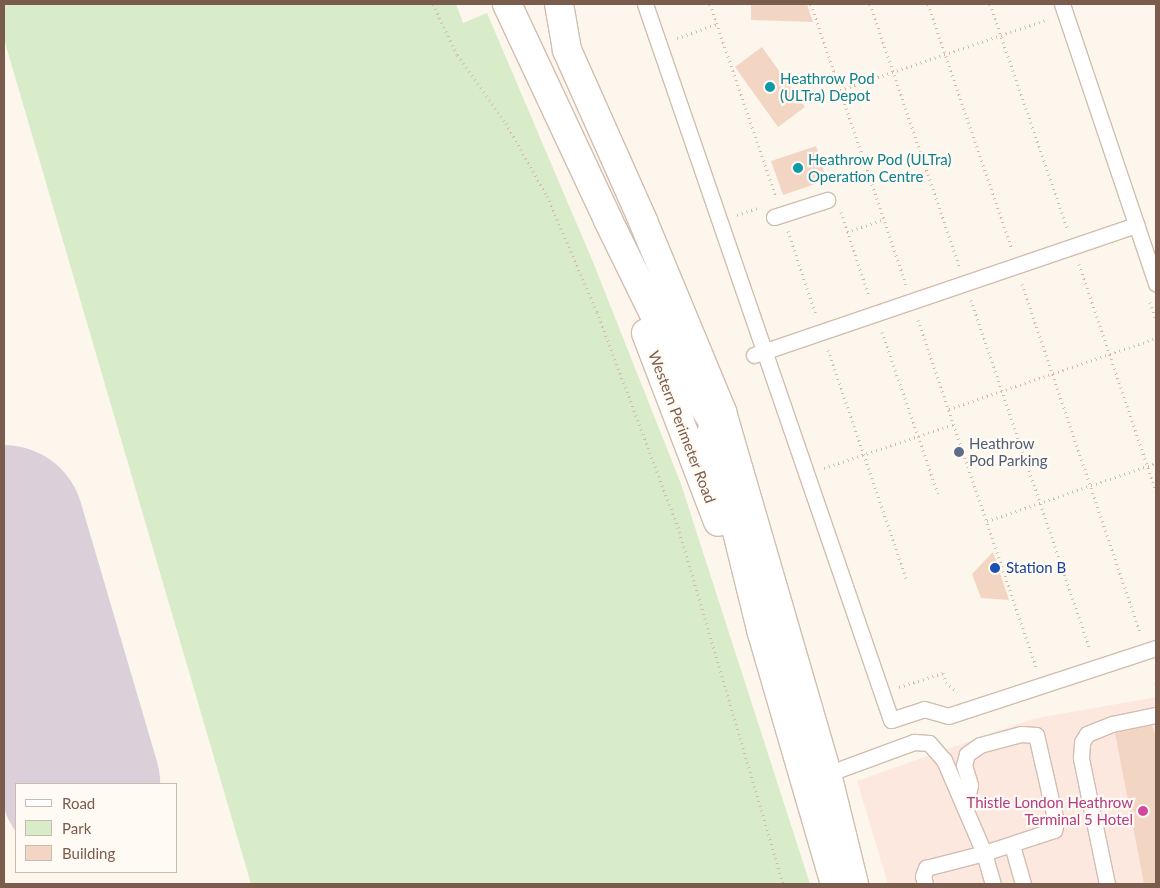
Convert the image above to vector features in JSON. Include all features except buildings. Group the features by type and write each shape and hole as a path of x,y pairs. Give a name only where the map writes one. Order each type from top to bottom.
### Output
{"street":[{"name":"Western Perimeter Road","path":"507,4 608,220 687,381 740,466"},
{"name":"Western Perimeter Road","path":"559,4 567,50 643,220 699,357 740,466 827,774 854,884"},
{"name":"Western Perimeter Road","path":"608,220 651,346 762,633"},
{"name":"Western Perimeter Road","path":"699,357 708,415 762,633 835,884"}],"lane":[{"path":"645,4 760,354 807,474 891,720 924,709 948,716 1045,677 1156,648"},
{"path":"1064,8 1156,284"},
{"path":"778,216 827,200"},
{"path":"760,354 1136,224"},
{"path":"1107,884 1081,758 1082,742 1087,734 1112,724 1156,715"},
{"path":"925,884 923,876 926,868 1050,834 1056,822 1036,735 1021,734 980,745 967,754 964,765 970,785 965,807"},
{"path":"827,774 921,741 929,743 944,760 984,853 993,884"},
{"path":"1012,844 1023,884"}],"path":[{"path":"433,4 457,54 506,123 547,196 597,312 678,526 783,884"},
{"path":"710,4 778,216 818,320"},
{"path":"811,4 908,289"},
{"path":"870,4 961,271"},
{"path":"928,4 1013,253"},
{"path":"990,4 1068,234"},
{"path":"840,90 1001,35 1064,8"},
{"path":"847,232 884,220"},
{"path":"1078,262 1156,492"},
{"path":"1021,281 1142,639"},
{"path":"970,297 1091,655"},
{"path":"916,312 987,521 1045,677"},
{"path":"881,328 938,494"},
{"path":"949,409 1156,338"},
{"path":"827,348 907,581"},
{"path":"807,474 954,424"},
{"path":"987,521 1156,464"},
{"path":"882,693 943,673 950,687 962,694"},
{"path":"1156,683 1156,689"}],"shaded area":[{"path":"1156,697 1156,884 888,884 857,781 1032,719"}],"green space":[{"path":"4,4 456,4 463,23 487,13 593,262 681,484 810,884 251,884 4,39"}],"runway":[{"path":"4,525 80,783"}],"place":[{"name":"Heathrow Pod (ULTra) Depot","path":"770,87"},
{"name":"Heathrow Pod (ULTra) Operation Centre","path":"798,168"},
{"name":"Heathrow Pod Parking","path":"959,452"},
{"name":"Station B","path":"995,568"},
{"name":"Thistle London Heathrow Terminal 5 Hotel","path":"1143,811"}]}
